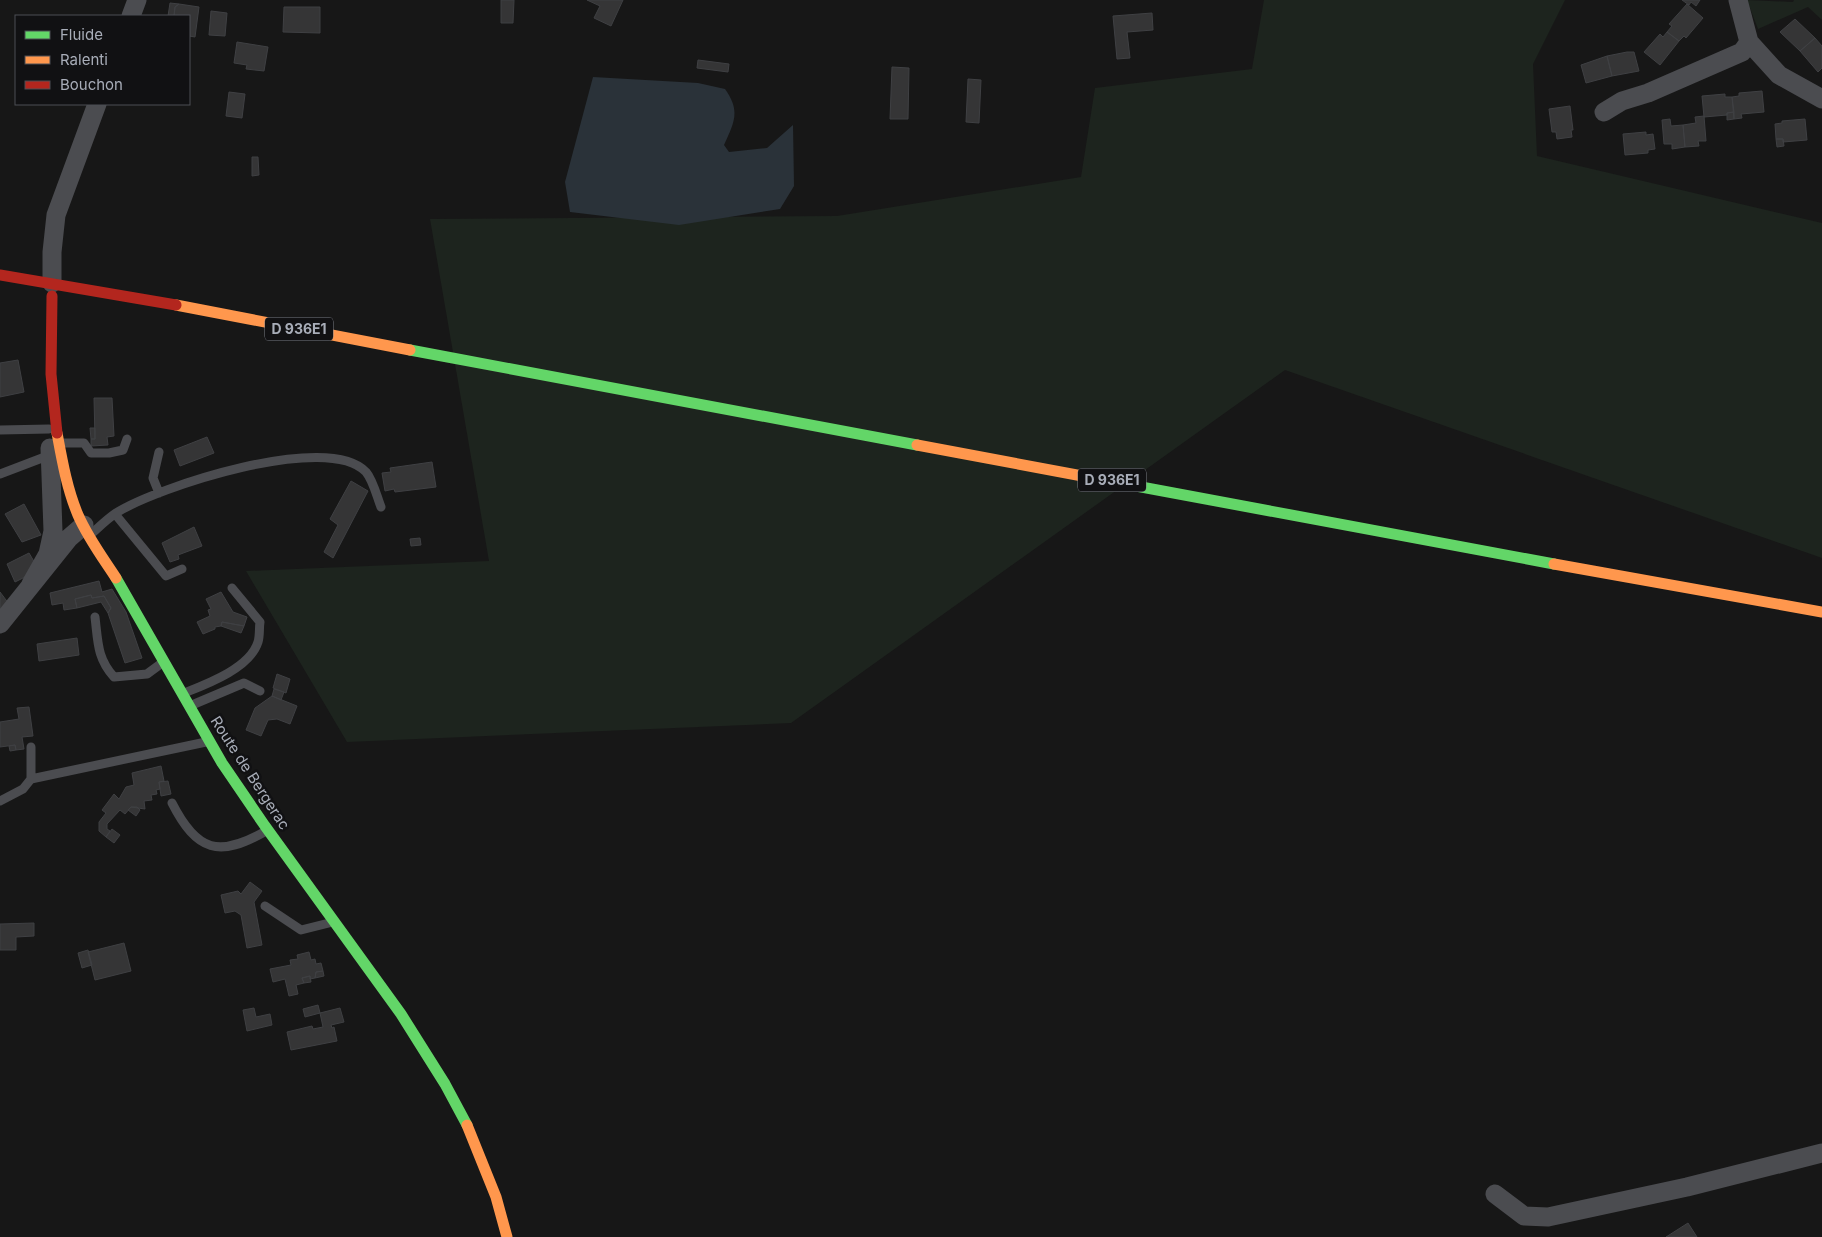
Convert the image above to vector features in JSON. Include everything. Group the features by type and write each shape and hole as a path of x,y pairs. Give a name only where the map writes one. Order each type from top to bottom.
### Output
{"main road":[{"name":"D 936E1","path":"0,275 49,291 158,312 196,310 1037,466 1683,589 1822,612"},
{"name":"Route de Bergerac","path":"49,291 53,435 84,525 115,574 209,742 268,830 438,1070 462,1112 489,1172 507,1237"}],"street":[{"path":"131,15 137,0"},
{"path":"1738,0 1749,42 1779,75 1822,99"},
{"path":"1604,112 1622,101 1648,93 1742,52 1749,42"},
{"path":"49,291 56,215 97,105"},
{"path":"31,584 48,554 50,544 54,506 53,435"},
{"path":"50,544 61,523 84,525"},
{"path":"0,624 69,538 84,525"},
{"path":"1495,1194 1524,1216 1548,1217 1687,1188 1822,1153"}],"lane":[{"path":"0,430 53,435 84,443 91,454 123,450 127,438"},
{"path":"0,474 53,435"},
{"path":"159,452 154,478 159,493"},
{"path":"84,525 116,514 159,493 255,464 320,457 345,460 366,472 382,506"},
{"path":"116,514 166,576 182,569"},
{"path":"182,694 221,678 245,660 258,643 260,622 232,588"},
{"path":"95,617 99,653 103,665 114,677 147,674 165,661"},
{"path":"189,706 244,683 260,691"},
{"path":"0,801 23,789 32,779 209,742"},
{"path":"32,747 32,779"},
{"path":"172,803 184,827 195,838 213,846 228,848 248,841 268,830"},
{"path":"266,906 300,930 335,922"}],"shaded area":[{"path":"1264,0 1565,0 1533,64 1537,156 1822,223 1822,558 1285,370 791,723 347,742 246,571 489,561 430,219 837,216 1081,177 1095,88 1252,69"},
{"path":"1747,0 1793,2 1794,0 1822,0 1822,20 1808,7 1758,29"},
{"path":"593,77 698,83 725,89 733,104 734,111 731,130 724,145 729,152 767,148 793,125 794,186 780,209 679,225 570,212 565,182"}],"building":[{"path":"501,0 514,0 513,23 501,23"},
{"path":"587,0 623,0 611,26 594,18 600,6"},
{"path":"1682,0 1700,0 1696,6 1691,2 1689,5"},
{"path":"170,3 179,4 175,7 174,15 168,15"},
{"path":"179,4 199,7 195,37 190,36 190,15 174,15 175,7"},
{"path":"1687,4 1703,18 1686,38 1684,36 1679,41 1667,32 1672,26 1669,24"},
{"path":"284,7 320,7 320,33 283,32"},
{"path":"211,11 227,13 225,36 209,35"},
{"path":"1152,13 1153,30 1127,32 1130,58 1117,59 1113,16"},
{"path":"1795,19 1815,38 1800,51 1780,32"},
{"path":"1667,32 1679,41 1660,65 1644,52 1660,34 1663,37"},
{"path":"1815,38 1822,46 1822,68 1818,72 1800,51"},
{"path":"237,42 268,47 264,71 246,69 247,65 234,63"},
{"path":"1634,52 1639,71 1612,76 1607,56"},
{"path":"1607,56 1612,76 1586,83 1581,65"},
{"path":"698,60 729,64 728,72 697,68"},
{"path":"892,67 909,68 908,119 890,119"},
{"path":"968,79 981,80 979,123 966,122"},
{"path":"1762,91 1764,112 1741,114 1742,118 1734,119 1732,97 1739,96 1739,93"},
{"path":"229,92 245,94 242,118 226,116"},
{"path":"1725,94 1725,97 1732,97 1734,112 1727,113 1727,115 1704,117 1702,96"},
{"path":"1570,106 1572,137 1557,139 1556,132 1552,132 1549,109"},
{"path":"1734,112 1734,119 1727,120 1727,113"},
{"path":"1704,116 1706,141 1698,141 1699,146 1685,147 1683,125 1696,123 1695,117"},
{"path":"1670,119 1671,126 1683,125 1685,147 1672,149 1672,144 1664,144 1662,120"},
{"path":"1805,119 1807,140 1783,142 1783,139 1776,139 1775,124 1782,123 1782,121"},
{"path":"1646,132 1646,135 1653,134 1655,149 1648,150 1648,153 1625,155 1623,134"},
{"path":"1776,139 1783,139 1784,146 1777,147"},
{"path":"252,157 258,157 259,175 252,176"},
{"path":"18,360 24,392 0,397 0,363"},
{"path":"94,398 112,398 114,436 107,437 108,445 91,446 91,439 95,439"},
{"path":"90,428 95,428 95,439 91,439"},
{"path":"207,437 214,453 180,466 174,450"},
{"path":"432,462 436,487 395,492 394,489 385,491 382,473 391,472 390,468"},
{"path":"351,481 368,491 333,558 324,552 338,525 330,519"},
{"path":"24,504 41,535 22,542 5,514"},
{"path":"194,527 202,546 178,555 179,559 170,562 162,543"},
{"path":"420,538 421,545 411,546 410,539"},
{"path":"29,553 39,570 15,582 7,564"},
{"path":"99,581 102,592 112,589 126,612 142,658 125,663 108,613 111,608 104,596 92,598 91,595 75,599 77,608 64,610 63,603 52,605 50,593"},
{"path":"0,592 9,604 0,611"},
{"path":"221,592 233,612 247,617 244,626 222,622 221,626 215,627 215,629 203,634 197,622 210,616 208,610 211,609 206,599"},
{"path":"91,595 92,598 104,596 111,608 108,613 101,602 77,608 75,599"},
{"path":"222,622 244,626 241,633 221,626"},
{"path":"77,638 79,655 39,661 37,644"},
{"path":"277,674 290,679 286,693 273,688"},
{"path":"274,689 284,692 281,700 272,696"},
{"path":"272,696 297,706 290,724 277,719 268,720 261,736 246,730 255,708"},
{"path":"29,707 33,736 22,737 24,749 16,750 15,745 0,747 0,722 19,719 17,708"},
{"path":"15,745 16,750 10,751 9,746"},
{"path":"161,766 164,781 159,782 160,789 156,790 157,794 151,795 152,800 144,801 145,809 131,807 125,814 120,810 107,824 107,829 110,831 106,837 99,831 99,822 106,813 102,810 114,794 119,799 126,787 134,785 132,773"},
{"path":"168,781 171,794 161,796 159,782"},
{"path":"131,807 137,807 140,810 136,816 128,810"},
{"path":"112,829 120,835 114,843 106,837"},
{"path":"250,882 262,891 254,902 262,945 247,948 241,915 235,911 225,913 221,895 238,891 241,894"},
{"path":"34,923 34,936 16,937 16,950 0,950 0,924"},
{"path":"124,943 131,971 95,980 88,952"},
{"path":"88,950 92,965 82,968 78,953"},
{"path":"309,952 311,960 315,959 316,964 321,963 323,971 316,972 315,978 310,979 310,976 302,978 304,983 296,985 298,994 289,996 285,979 273,982 270,969 291,965 290,960 298,959 297,955"},
{"path":"323,971 324,976 315,978 316,972"},
{"path":"310,976 311,982 304,983 302,978"},
{"path":"318,1005 320,1013 305,1017 303,1009"},
{"path":"254,1008 256,1017 270,1014 272,1025 247,1031 243,1010"},
{"path":"340,1008 344,1022 331,1025 332,1028 334,1027 337,1041 291,1050 287,1032 312,1026 313,1029 323,1027 320,1013"},
{"path":"1688,1223 1697,1237 1666,1237"}],"traffic: fast":[{"path":"410,350 917,445"},
{"path":"1093,478 1554,564"},
{"path":"116,578 222,763 265,826 401,1014 445,1084 467,1125"}],"traffic: slow":[{"path":"176,305 410,350"},
{"path":"57,433 68,485 78,515 91,540 116,578"},
{"path":"917,445 1093,478"},
{"path":"1554,564 1822,612"},
{"path":"467,1125 496,1197 507,1237"}],"traffic: jam":[{"path":"0,275 176,305"},
{"path":"52,296 51,374 57,433"}]}
